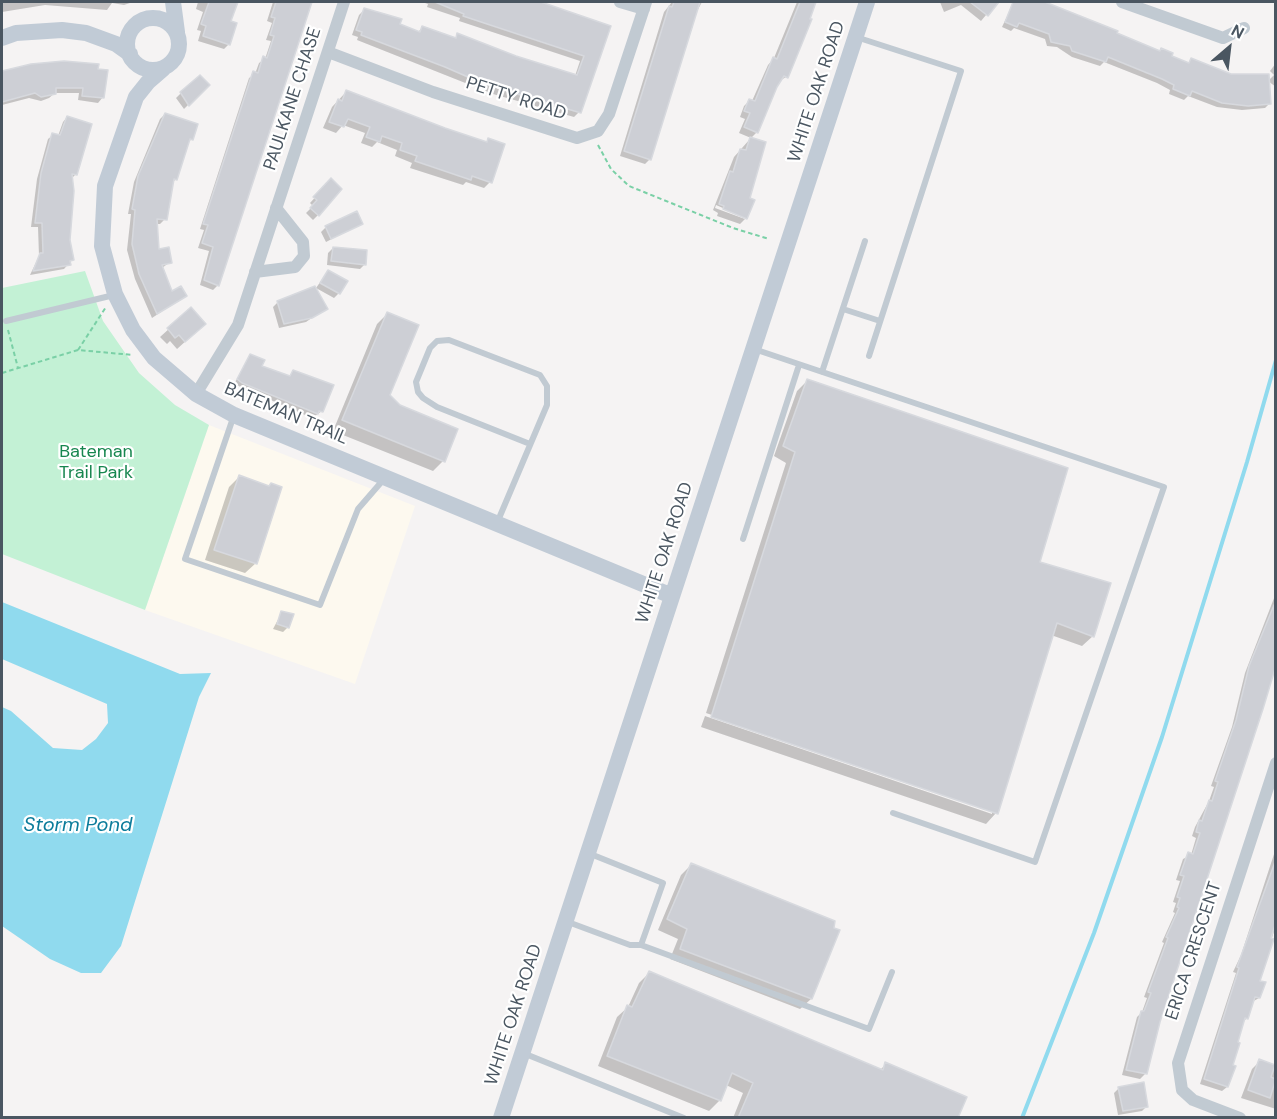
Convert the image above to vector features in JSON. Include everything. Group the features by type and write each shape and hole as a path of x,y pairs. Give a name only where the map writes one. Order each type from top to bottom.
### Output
{"street":[{"path":"2,38 16,33 62,30 86,33 124,30 154,15 165,2"},
{"path":"86,33 116,44 130,56 135,64 144,69 163,69 176,58 179,50 172,2"},
{"name":"PAULKANE CHASE","path":"196,394 238,325 344,2"},
{"path":"620,2 645,5"},
{"name":"WHITE OAK ROAD","path":"501,1118 867,2"},
{"path":"1122,2 1223,38 1244,28"},
{"name":"PETTY ROAD","path":"328,52 434,92 577,138 598,131 609,114 645,5"},
{"path":"130,56 127,40 139,23 159,19 177,33"},
{"name":"BATEMAN TRAIL","path":"130,56 137,84 136,97 105,186 102,246 115,294 133,330 154,358 196,394 234,415 672,596"},
{"name":"BATEMAN TRAIL","path":"136,97 163,69"},
{"path":"255,272 295,267 304,256 303,242 276,208"},
{"name":"ERICA CRESCENT","path":"1240,1118 1193,1100 1182,1090 1178,1063 1275,763"}],"lane":[{"path":"855,37 961,71 869,356"},
{"path":"822,372 865,241"},
{"path":"6,321 115,294"},
{"path":"843,309 880,321"},
{"path":"496,524 547,405 547,386 540,375 449,340 437,341 430,348 416,382 418,392 423,398 437,407 530,444"},
{"path":"753,348 1164,487 1035,862 893,813"},
{"path":"743,539 799,364"},
{"path":"234,415 185,559 320,605 358,509 385,478"},
{"path":"588,853 663,883 641,945"},
{"path":"565,921 630,945 641,945 869,1029 892,972"},
{"path":"522,1053 684,1118"}],"path":[{"path":"598,145 611,169 629,186 733,228 769,239"},
{"path":"78,350 115,294"},
{"path":"6,321 18,368"},
{"path":"2,373 78,350 154,358"}],"shaded area":[{"path":"209,425 415,506 355,684 145,610"}],"green space":[{"name":"Bateman Trail Park","path":"85,271 103,321 139,373 175,405 209,425 145,610 2,554 2,288"}],"water":[{"name":"Storm Pond","path":"2,602 180,674 211,673 199,697 121,946 101,973 81,973 50,959 2,926 2,707 11,711 53,748 82,750 96,739 108,723 107,704 2,659"}],"building":[{"path":"209,2 238,2 231,21 237,23 230,45 203,36 206,26 201,24"},
{"path":"276,2 312,2 219,286 204,280 213,247 202,243 208,225 203,224 253,71 258,73 263,56 267,58 274,36 270,35 275,18 271,17"},
{"path":"435,2 541,2 611,26 581,113 484,84 361,35 362,32 356,30 364,8 402,19 400,24 420,32 422,26 456,38 457,33 516,56 577,75 584,56 463,16 464,14"},
{"path":"674,2 700,2 651,160 624,151 669,6 672,7"},
{"path":"800,2 816,2 810,19 812,19 788,78 784,76 777,87 758,133 744,127 750,113 744,111 749,99 755,101 773,57 777,59"},
{"path":"970,2 999,2 988,16"},
{"path":"1013,2 1045,2 1118,31 1117,33 1160,51 1161,48 1173,53 1172,56 1189,63 1191,58 1231,74 1269,74 1271,104 1248,106 1222,103 1192,91 1190,96 1173,89 1174,85 1162,79 1108,57 1106,62 1072,51 1070,46 1051,42 1049,34 1019,23 1017,27 1005,22"},
{"path":"64,61 99,64 98,69 108,70 104,98 82,96 83,88 56,88 56,94 41,97 35,93 2,102 2,71 31,64"},
{"path":"200,75 210,85 189,106 180,92"},
{"path":"346,90 445,128 487,142 488,138 505,144 492,183 472,176 471,180 415,161 417,156 400,150 402,143 382,136 380,142 366,137 370,127 348,119 344,127 329,122 338,99 342,101"},
{"path":"165,113 198,124 193,140 190,139 177,180 174,179 167,220 157,219 159,249 169,247 172,263 162,265 172,291 181,286 187,296 157,314 139,274 132,244 135,210 132,209 138,176"},
{"path":"67,116 92,124 77,175 72,174 74,191 70,240 74,260 70,261 71,265 33,271 40,253 43,253 42,223 35,223 41,173 52,133 60,135"},
{"path":"750,137 766,142 750,198 755,200 747,219 723,209 724,206 719,204 740,149 746,150"},
{"path":"331,178 342,189 319,216 310,208 317,200 313,197"},
{"path":"357,211 363,224 331,239 325,226"},
{"path":"333,247 367,250 366,265 331,261"},
{"path":"328,270 348,281 340,294 320,283"},
{"path":"315,286 328,309 312,318 284,324 277,301"},
{"path":"191,307 206,324 185,342 179,335 175,338 167,328"},
{"path":"387,312 419,325 390,395 400,405 458,429 445,462 342,420"},
{"path":"250,354 265,360 262,366 290,376 293,370 334,385 323,412 319,411 318,414 242,383 237,379"},
{"path":"807,379 1068,468 1040,562 1111,583 1094,637 1057,623 998,814 711,717 795,452 783,446"},
{"path":"239,475 269,486 271,483 282,487 257,564 214,550"},
{"path":"1274,605 1275,669 1160,1022 1147,1074 1126,1070 1141,1011 1144,1011 1151,993 1148,992 1168,938 1166,937 1179,908 1177,907 1180,898 1177,897 1184,876 1180,875 1188,852 1193,854 1200,833 1196,832 1199,820 1202,821 1209,800 1212,801 1218,782 1215,781 1236,720 1249,666"},
{"path":"281,611 294,614 289,628 277,624"},
{"path":"1275,862 1275,925 1271,938 1274,939 1260,981 1266,982 1260,998 1255,997 1248,1019 1245,1018 1233,1065 1236,1066 1228,1087 1204,1079 1239,968 1237,967"},
{"path":"691,863 835,921 834,928 840,930 812,999 680,949 687,929 667,919"},
{"path":"649,971 883,1070 885,1062 967,1097 958,1118 738,1118 753,1083 732,1073 721,1101 607,1056 627,1005 632,1007"},
{"path":"1259,1059 1275,1065 1271,1077 1275,1079 1275,1082 1270,1098 1248,1090"},
{"path":"1144,1082 1148,1107 1123,1111 1118,1087"}],"waterway":[{"path":"1022,1118 1094,933 1162,737 1276,360"}]}
